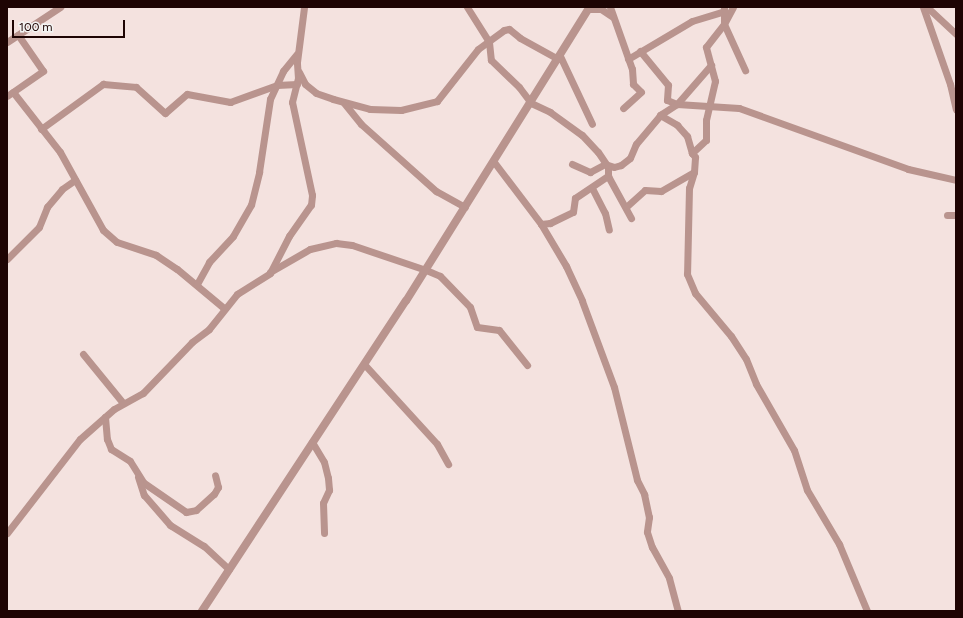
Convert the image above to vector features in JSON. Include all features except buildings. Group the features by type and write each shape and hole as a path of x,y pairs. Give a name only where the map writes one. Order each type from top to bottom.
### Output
{"street":[{"path":"7,42 60,7"},
{"path":"270,273 289,236 311,205 312,195 292,102 297,84 298,54 304,7"},
{"path":"467,7 488,41 491,60 519,87 530,103 550,112 582,135 606,164 614,167 630,158 636,144 660,115 677,104 711,65"},
{"path":"610,7 628,59 633,84 641,92 623,108"},
{"path":"692,153 706,140 709,108 715,81 706,48 724,24 732,7"},
{"path":"923,7 950,84 956,109"},
{"path":"927,7 956,34"},
{"path":"202,611 426,270 589,8 601,10 613,17"},
{"path":"628,59 692,22 725,9 724,24 745,70"},
{"path":"298,70 305,84 316,93 370,109 394,110 437,101 450,87 467,60 488,41 508,29 520,38 559,57 592,124"},
{"path":"18,35 43,71 10,94 60,152 103,230 117,242 156,255 197,284 225,309"},
{"path":"640,51 668,85 667,100 677,104 709,108 739,108 908,169 956,180"},
{"path":"197,284 209,262 233,236 251,205 259,172 270,99 283,71 298,54"},
{"path":"41,129 71,110 103,84 136,88 165,113 187,94 230,102 276,85 297,84"},
{"path":"344,102 361,124 436,191 465,208"},
{"path":"660,115 677,126 687,136 692,153 695,157 694,172 689,188 687,274 696,293 731,336 746,359 756,384 794,450 807,490 839,544 866,611"},
{"path":"494,162 540,224 566,266 582,301 612,380 637,480 644,494 649,516 647,532 652,547 669,578 678,611"},
{"path":"572,164 590,172 606,164"},
{"path":"606,164 608,176 631,218"},
{"path":"626,207 645,190 661,191 694,172"},
{"path":"540,224 550,223 573,212 575,198 608,176"},
{"path":"7,259 39,227 47,207 62,188 75,180"},
{"path":"592,188 605,213 609,230"},
{"path":"947,215 956,215"},
{"path":"7,533 44,488 68,452 105,417 123,403 142,393 155,382 192,342 209,329 237,294 310,250 336,243 352,245 440,276 470,307 477,327 499,330 527,365"},
{"path":"83,354 123,403"},
{"path":"364,364 437,444 448,464"},
{"path":"105,417 107,439 111,449 130,461 137,473 144,495 170,525 204,546 229,569"},
{"path":"312,442 324,462 328,478 329,490 323,503 324,533"},
{"path":"137,473 154,490 186,512 196,510 218,487 215,475"}]}
